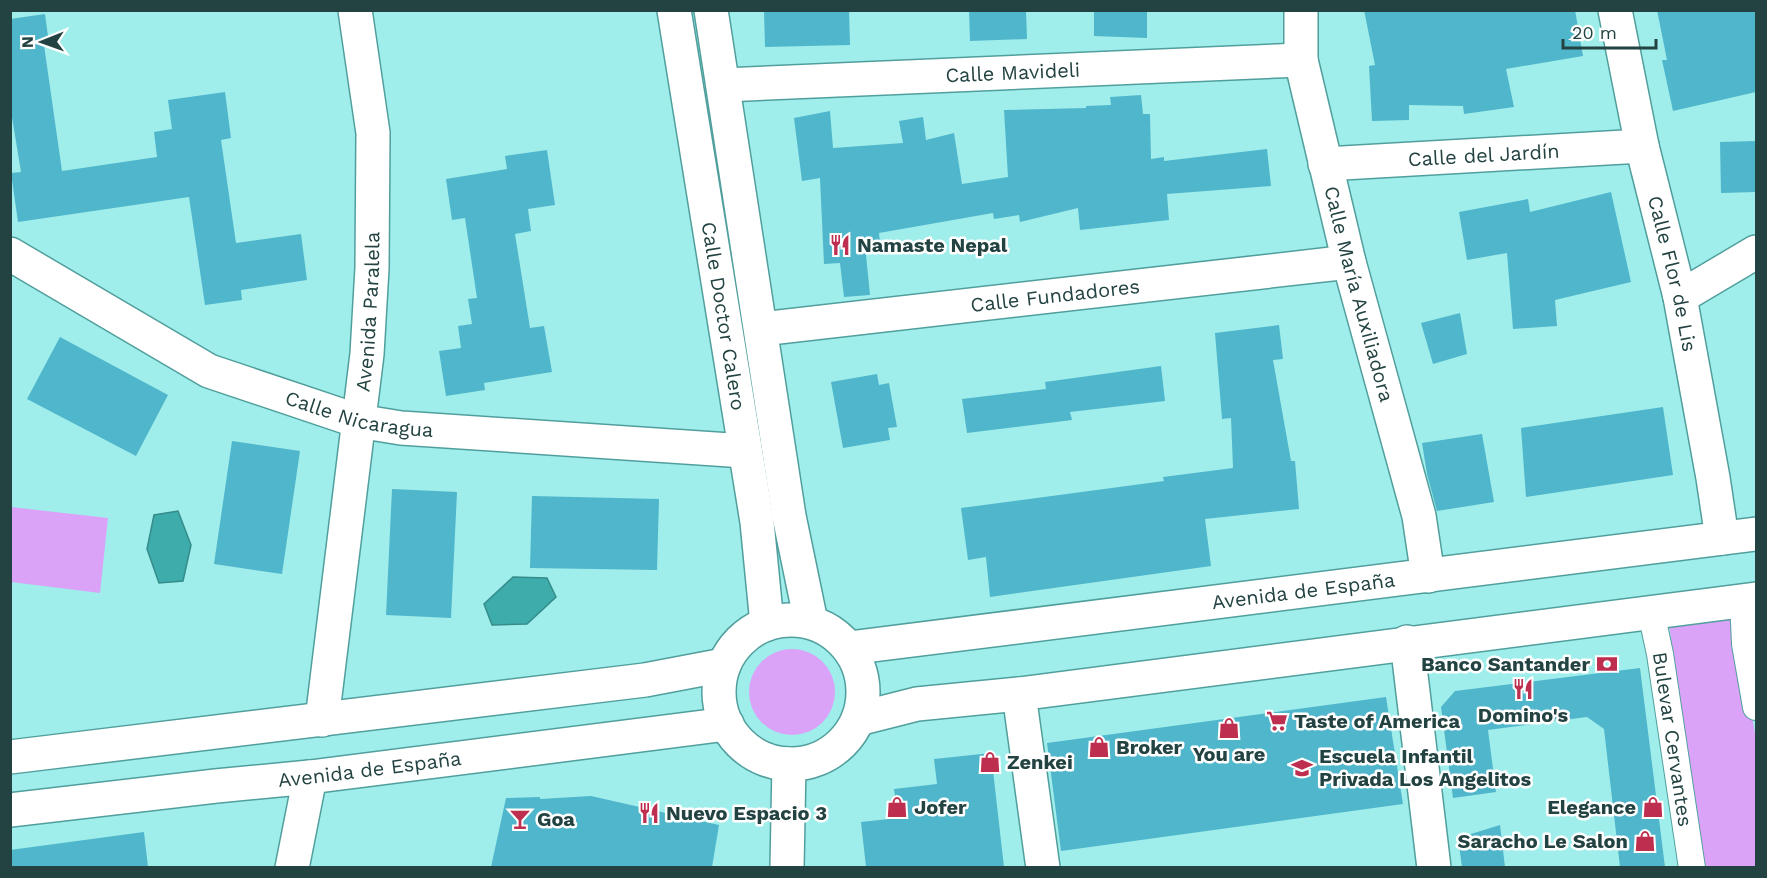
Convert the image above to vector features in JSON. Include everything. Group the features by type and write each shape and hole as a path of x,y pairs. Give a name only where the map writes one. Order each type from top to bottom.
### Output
{"street":[{"name":"Avenida Paralela","path":"322,720 367,354 372,267 373,133 355,10"},
{"name":"Calle Doctor Calero","path":"674,10 757,522 767,624"},
{"name":"Calle Doctor Calero","path":"711,10 789,516 810,622"},
{"name":"Calle María Auxiliadora","path":"1301,10 1301,60 1349,262 1419,516 1428,576"},
{"name":"Calle Flor de Lis","path":"1615,10 1642,146 1680,297 1722,538"},
{"name":"Calle Mavideli","path":"723,85 1301,60"},
{"name":"Calle del Jardín","path":"1325,164 1642,146"},
{"path":"1680,297 1756,252"},
{"name":"Calle Nicaragua","path":"10,255 209,371 358,421 401,428 745,451"},
{"name":"Calle Fundadores","path":"761,329 1349,262"},
{"name":"Avenida de España","path":"849,648 1756,534"},
{"path":"858,720 917,704 1019,694 1407,642 1750,600 1745,644 1756,707"},
{"name":"Bulevar Cervantes","path":"1651,612 1660,654 1692,867"},
{"path":"789,620 810,622 838,636 849,648 860,670 863,695 858,720 849,735 823,757 789,764 774,761 753,752 736,737 727,724 720,695 724,665 741,640 753,630 767,624 789,620"},
{"path":"1407,642 1434,867"},
{"path":"10,757 645,680 724,665"},
{"path":"1019,694 1043,867"},
{"name":"Avenida de España","path":"10,810 310,777 727,724"},
{"path":"787,867 789,764"},
{"path":"292,867 310,777"}],"shaded area":[{"path":"11,507 108,518 100,593 11,582"},
{"path":"1736,615 1756,740 1756,867 1705,867 1669,625"},
{"path":"792,649 816,656 828,668 835,692 828,716 816,728 792,735 768,728 756,716 749,692 756,668 768,656"}],"water":[{"path":"178,511 191,545 183,581 159,583 147,549 154,515"},
{"path":"513,577 547,578 556,597 527,624 492,625 484,604"}],"building":[{"path":"764,10 849,10 850,45 765,47"},
{"path":"969,10 1026,10 1027,39 970,41"},
{"path":"1094,10 1147,10 1147,38 1094,36"},
{"path":"1364,10 1575,10 1583,56 1506,69 1514,107 1464,114 1463,106 1409,105 1409,120 1372,121 1369,66 1375,65"},
{"path":"1657,10 1756,10 1756,92 1673,111 1662,60 1667,60"},
{"path":"45,14 49,44 44,45 62,171 157,157 154,132 172,129 168,100 225,92 231,138 221,140 236,243 301,234 307,280 241,290 242,300 205,305 189,197 18,222 11,173 21,172 10,105 10,19"},
{"path":"1141,95 1143,114 1150,114 1151,159 1164,157 1164,161 1267,149 1271,186 1167,194 1169,220 1080,230 1078,208 1020,222 1019,215 994,219 993,213 879,233 880,242 865,245 870,295 844,297 840,263 824,264 820,178 802,181 794,118 830,111 833,148 903,143 899,121 923,117 926,140 954,133 962,184 1008,177 1004,110 1086,108 1086,106 1111,105 1110,97"},
{"path":"1756,141 1756,192 1721,193 1720,142"},
{"path":"547,150 555,205 528,209 531,231 515,234 530,328 544,326 552,372 484,383 485,390 446,396 439,351 461,348 458,326 472,324 468,299 477,298 465,218 452,220 446,179 507,169 505,156"},
{"path":"1611,192 1631,282 1555,300 1557,326 1513,329 1507,253 1467,260 1459,212 1528,199 1530,212"},
{"path":"1460,313 1467,354 1433,364 1421,323"},
{"path":"1279,325 1283,359 1273,360 1291,461 1295,461 1299,509 1205,519 1211,566 990,597 986,557 968,560 961,508 1164,481 1163,477 1233,468 1231,418 1222,419 1215,333"},
{"path":"60,337 168,395 136,456 27,399"},
{"path":"1161,366 1165,401 1070,412 1072,420 967,433 962,399 1046,389 1045,382"},
{"path":"877,374 879,385 889,383 897,427 888,428 890,440 843,448 831,382"},
{"path":"1663,407 1673,475 1526,497 1521,428"},
{"path":"1482,434 1494,502 1437,511 1422,443"},
{"path":"232,441 300,451 282,574 214,564"},
{"path":"392,489 457,492 451,618 386,615"},
{"path":"532,496 659,499 657,570 530,568"},
{"path":"1640,668 1665,867 1620,867 1604,729 1587,717 1488,730 1496,792 1453,798 1441,707 1455,691"},
{"path":"1386,697 1403,804 1061,851 1047,743"},
{"path":"991,753 1004,867 866,867 861,822 898,818 894,789 937,784 934,759"},
{"path":"591,796 719,825 712,867 491,867 506,798"},
{"path":"1500,825 1505,867 1462,867 1458,838"},
{"path":"144,832 148,867 10,867 10,850"}],"place":[{"name":"Namaste Nepal","path":"840,245"},
{"name":"Banco Santander","path":"1607,664"},
{"name":"Domino's","path":"1523,689"},
{"name":"Taste of America","path":"1277,721"},
{"name":"You are","path":"1229,728"},
{"name":"Broker","path":"1099,747"},
{"name":"Zenkei","path":"990,762"},
{"name":"Escuela Infantil Privada Los Angelitos","path":"1302,768"},
{"name":"Jofer","path":"897,807"},
{"name":"Elegance","path":"1653,807"},
{"name":"Nuevo Espacio 3","path":"649,813"},
{"name":"Goa","path":"520,819"},
{"name":"Saracho Le Salon","path":"1645,841"}]}
